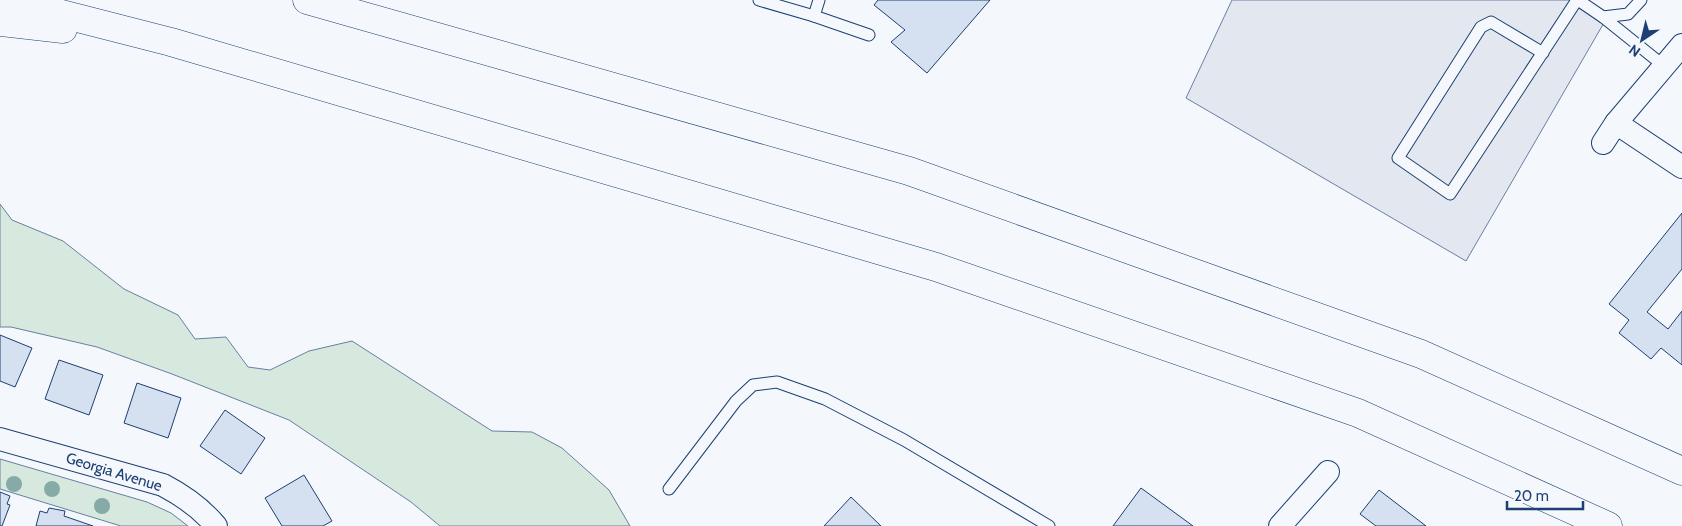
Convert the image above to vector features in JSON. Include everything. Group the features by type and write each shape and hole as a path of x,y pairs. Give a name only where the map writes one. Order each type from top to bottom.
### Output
{"highway":[{"path":"7,0 171,42 936,266 1358,413 1608,526"},
{"path":"307,0 909,171 1421,354 1682,471"},
{"path":"0,22 171,42"}],"street":[{"path":"1603,143 1616,123 1682,45"},
{"path":"1616,123 1682,167"},
{"name":"Georgia Avenue","path":"0,439 163,485 194,504 216,526"},
{"path":"1280,526 1328,472"}],"lane":[{"path":"759,0 814,16 868,35"},
{"path":"814,16 819,0"},
{"path":"1543,53 1491,22 1481,27 1398,158 1450,194 1578,0 1603,17 1664,66"},
{"path":"1603,17 1628,14 1641,0"},
{"path":"669,489 736,400 753,385 777,382 825,399 886,431 1049,526"}],"shaded area":[{"path":"1232,0 1570,0 1605,21 1466,261 1186,98"},
{"path":"0,204 12,220 63,241 124,289 178,315 195,339 226,337 248,367 270,370 309,351 352,341 492,431 532,432 562,448 609,490 630,526 440,526 411,502 289,420 97,347 11,327 0,327"},
{"path":"0,459 147,502 171,513 188,526 121,526 0,489"}],"building":[{"path":"878,0 990,0 927,73 891,42 905,30 874,5"},
{"path":"1682,213 1682,269 1647,312 1668,329 1682,311 1682,365 1661,348 1651,359 1619,333 1629,320 1609,304"},
{"path":"0,335 32,348 15,387 0,381"},
{"path":"59,360 103,375 89,415 45,399"},
{"path":"137,383 181,398 168,438 124,423"},
{"path":"225,410 265,438 241,474 200,446"},
{"path":"304,475 332,521 323,526 282,526 265,498"},
{"path":"1141,488 1193,526 1113,526"},
{"path":"1379,490 1426,526 1376,526 1360,514"},
{"path":"0,492 10,496 7,504 10,505 2,526 0,526"},
{"path":"851,497 881,526 824,526"},
{"path":"49,508 65,511 64,516 93,526 36,526 40,511 47,513"}]}
